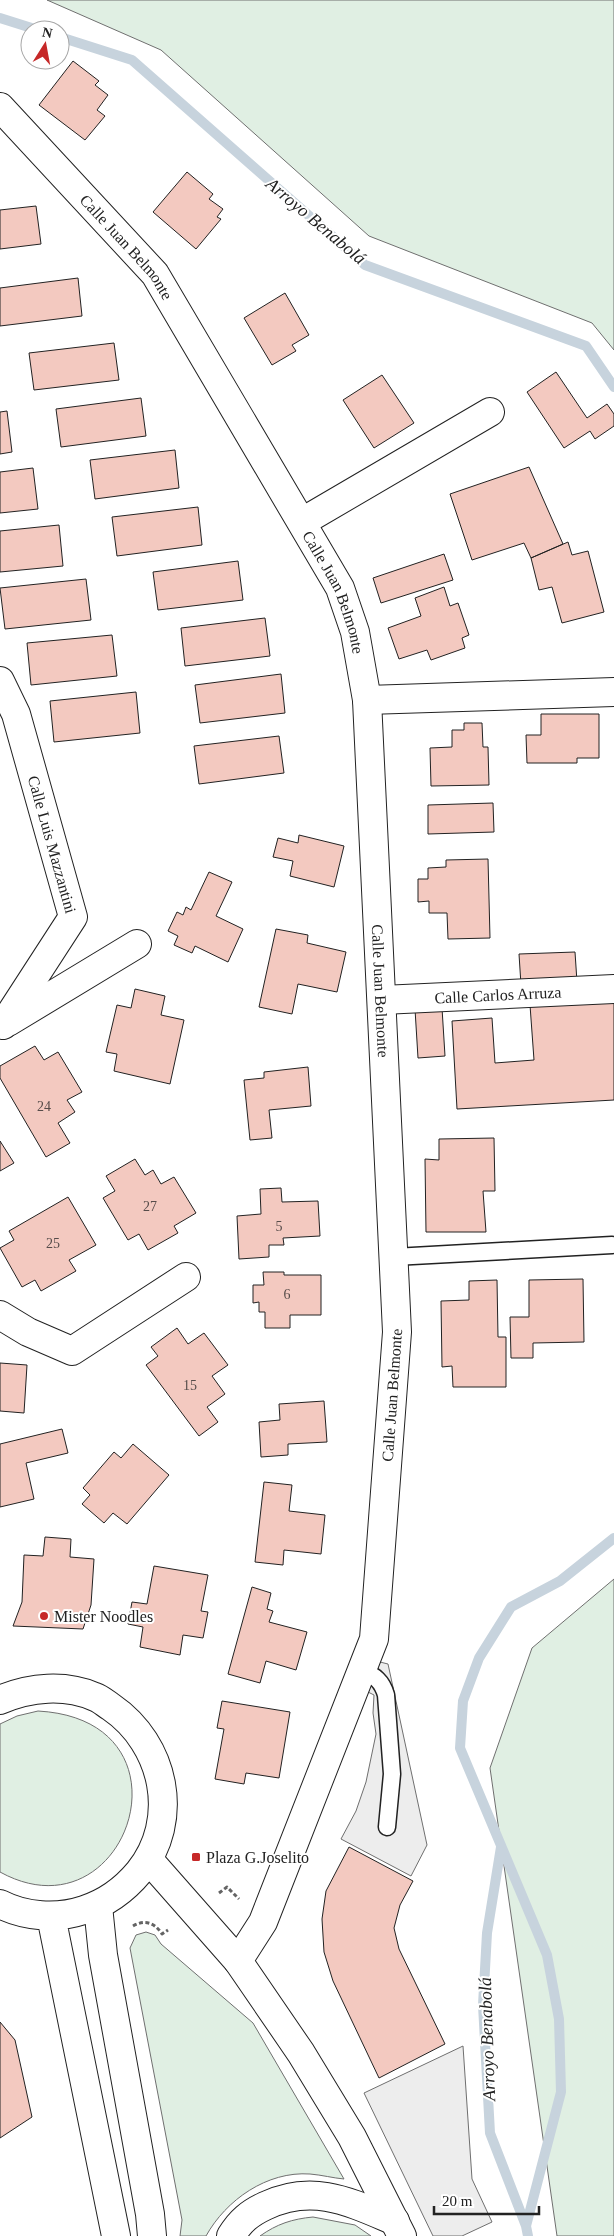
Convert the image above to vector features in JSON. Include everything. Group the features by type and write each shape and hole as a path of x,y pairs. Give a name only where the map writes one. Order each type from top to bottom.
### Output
{"main road":[{"name":"Calle Juan Belmonte","path":"0,107 155,274 340,588 355,632 368,700 397,1332 374,1638 263,1922 238,1960"},
{"path":"302,522 490,412"},
{"name":"Calle Luis Mazzantini","path":"0,681 16,714 73,917 1,1026"},
{"path":"368,700 614,692"},
{"name":"Calle Luis Mazzantini","path":"1,1026 138,944"},
{"name":"Calle Carlos Arruza","path":"382,1000 614,989"},
{"path":"0,1314 28,1332 72,1352 186,1276"},
{"path":"0,1700 20,1691 58,1688 96,1697 128,1718 151,1749 163,1785 162,1823 149,1860 127,1887 98,1906 75,1913 51,1916 14,1911 0,1904"},
{"path":"149,1860 238,1960 301,2053 347,2129 399,2229"},
{"path":"98,1906 103,1955 150,2214 152,2236"},
{"path":"51,1916 116,2236"},
{"path":"231,2236 248,2214 280,2199 314,2194 349,2202 399,2229"}],"lane":[{"path":"394,1257 612,1245"},
{"path":"362,1670 374,1675 380,1681 386,1695 392,1774 387,1827"}],"green space":[{"path":"47,0 614,0 614,350 592,323 369,236 161,50"},
{"path":"614,1579 614,2236 557,2236 490,1768 532,1648"},
{"path":"38,1711 89,1723 119,1750 132,1784 128,1821 111,1854 83,1878 45,1886 0,1872 0,1724 17,1716"},
{"path":"146,1932 155,1935 161,1944 253,2023 344,2179 310,2174 278,2177 249,2190 236,2200 214,2223 206,2236 180,2236 182,2220 130,1948 136,1935"},
{"path":"313,2217 355,2225 371,2236 260,2236 272,2228 285,2223"}],"shaded area":[{"path":"380,1662 388,1664 427,1845 411,1876 341,1839 356,1811 366,1782 376,1734 373,1713 374,1695 368,1692"},
{"path":"463,2046 472,2179 492,2222 462,2236 433,2236 364,2093"}],"building":[{"path":"73,61 99,81 95,85 108,95 97,110 105,116 85,140 39,105 66,70 70,70 70,65"},
{"path":"187,172 213,194 209,199 223,209 217,217 221,219 196,249 153,212"},
{"path":"36,206 41,244 0,249 0,210"},
{"path":"78,278 82,316 0,326 0,288"},
{"path":"285,293 309,335 292,345 296,351 272,365 244,318"},
{"path":"114,343 119,380 34,390 29,353"},
{"path":"556,372 587,418 607,404 614,414 614,426 595,439 590,431 564,448 527,392"},
{"path":"382,375 414,423 374,448 343,400"},
{"path":"141,398 146,436 61,447 56,409"},
{"path":"7,411 12,452 0,454 0,412"},
{"path":"175,450 179,488 95,499 90,460"},
{"path":"529,467 563,544 531,558 524,543 472,560 450,494"},
{"path":"33,468 38,509 0,513 0,472"},
{"path":"198,507 202,545 117,556 112,517"},
{"path":"59,525 63,566 0,572 0,531"},
{"path":"568,542 572,555 588,551 604,612 562,623 552,587 539,590 531,558"},
{"path":"444,554 453,580 381,603 373,578"},
{"path":"238,561 243,600 158,610 153,572"},
{"path":"86,579 91,620 5,629 0,588"},
{"path":"444,587 450,606 458,603 469,635 462,638 465,648 431,660 427,650 399,659 388,628 421,616 415,598"},
{"path":"265,618 270,656 185,666 181,628"},
{"path":"112,635 117,676 31,685 27,643"},
{"path":"281,674 285,713 200,723 195,685"},
{"path":"136,692 140,733 54,742 50,701"},
{"path":"541,714 599,714 599,758 577,758 577,763 527,763 526,735 541,735"},
{"path":"464,723 482,723 483,747 488,747 489,785 431,786 430,748 452,747 452,730 464,730"},
{"path":"279,736 284,773 199,784 194,746"},
{"path":"493,803 494,832 428,834 428,805"},
{"path":"299,835 344,846 334,887 290,876 293,861 273,857 278,838 298,843"},
{"path":"488,859 490,938 448,939 447,913 429,913 429,901 418,902 418,879 428,879 428,868 446,867 446,860"},
{"path":"209,872 232,882 216,916 243,929 228,962 195,946 192,953 174,945 178,936 168,931 177,912 183,915 186,907 191,910"},
{"path":"276,929 308,935 307,943 346,952 337,992 298,984 292,1014 259,1007"},
{"path":"575,952 577,982 521,985 519,954"},
{"path":"135,989 165,996 161,1015 184,1020 170,1084 114,1071 117,1054 106,1052 117,1005 131,1008"},
{"path":"614,1000 614,1100 457,1109 452,1021 492,1018 495,1063 534,1060 530,1005"},
{"path":"442,1008 445,1056 418,1058 415,1009"},
{"path":"35,1046 44,1060 58,1052 82,1092 67,1100 75,1112 58,1123 70,1143 46,1157 0,1078 0,1066"},
{"path":"308,1067 311,1106 269,1110 272,1138 250,1140 244,1080 264,1078 264,1072"},
{"path":"494,1138 495,1191 483,1191 486,1232 426,1232 425,1159 439,1160 439,1139"},
{"path":"0,1141 14,1163 0,1171"},
{"path":"135,1159 145,1175 153,1170 161,1184 174,1177 196,1213 174,1226 178,1233 148,1250 139,1234 128,1240 103,1198 115,1191 106,1176"},
{"path":"281,1188 282,1202 318,1201 320,1236 283,1238 284,1245 269,1245 269,1257 239,1259 237,1216 261,1214 260,1189"},
{"path":"68,1197 96,1245 69,1260 76,1271 41,1291 35,1280 22,1287 0,1248 14,1240 9,1231"},
{"path":"263,1272 284,1272 284,1275 321,1275 321,1315 290,1315 290,1328 265,1328 265,1312 259,1312 259,1302 253,1303 253,1285 264,1285"},
{"path":"583,1279 584,1342 533,1343 533,1358 511,1358 510,1317 529,1317 529,1280"},
{"path":"497,1280 498,1337 506,1337 506,1387 453,1387 452,1366 442,1367 441,1301 469,1300 469,1281"},
{"path":"177,1328 188,1344 204,1333 228,1365 212,1376 225,1394 207,1407 218,1422 199,1436 146,1365 158,1356 151,1347"},
{"path":"0,1363 27,1365 24,1413 0,1411"},
{"path":"324,1401 327,1442 288,1444 288,1455 261,1457 259,1422 280,1420 279,1404"},
{"path":"62,1429 68,1453 26,1463 34,1499 0,1507 0,1444"},
{"path":"133,1444 169,1475 127,1524 113,1513 104,1523 82,1504 90,1495 83,1488 114,1452 121,1458"},
{"path":"264,1482 292,1485 289,1511 325,1515 321,1554 284,1550 283,1565 255,1562"},
{"path":"45,1537 71,1539 70,1557 94,1559 91,1605 83,1629 13,1626 22,1602 24,1555 43,1556"},
{"path":"154,1566 208,1575 201,1611 208,1612 203,1638 183,1635 180,1655 140,1647 143,1627 128,1624 132,1602 147,1604"},
{"path":"252,1587 271,1593 267,1609 273,1611 269,1622 307,1632 296,1670 266,1661 260,1683 228,1674"},
{"path":"222,1701 290,1712 279,1778 246,1773 244,1784 215,1779 224,1729 217,1728"},
{"path":"349,1847 413,1881 400,1905 394,1928 399,1949 445,2044 379,2078 333,1981 324,1952 322,1919 326,1891"},
{"path":"0,2022 15,2040 32,2117 0,2138"}],"waterway":[{"name":"Arroyo Benabolá","path":"0,18 20,24"},
{"name":"Arroyo Benabolá","path":"70,40 132,60 365,265 586,346 614,387"},
{"name":"Arroyo Benabolá","path":"528,2236 526,2226 561,2092 559,2019 547,1955 460,1748 463,1701 479,1658 511,1607 560,1581 614,1538"},
{"name":"Arroyo Benabolá","path":"501,1847 487,1933 483,2005 490,2133 526,2226"}],"place":[{"name":"Mister Noodles","path":"44,1616"},
{"name":"Plaza G.Joselito","path":"196,1857"}]}
